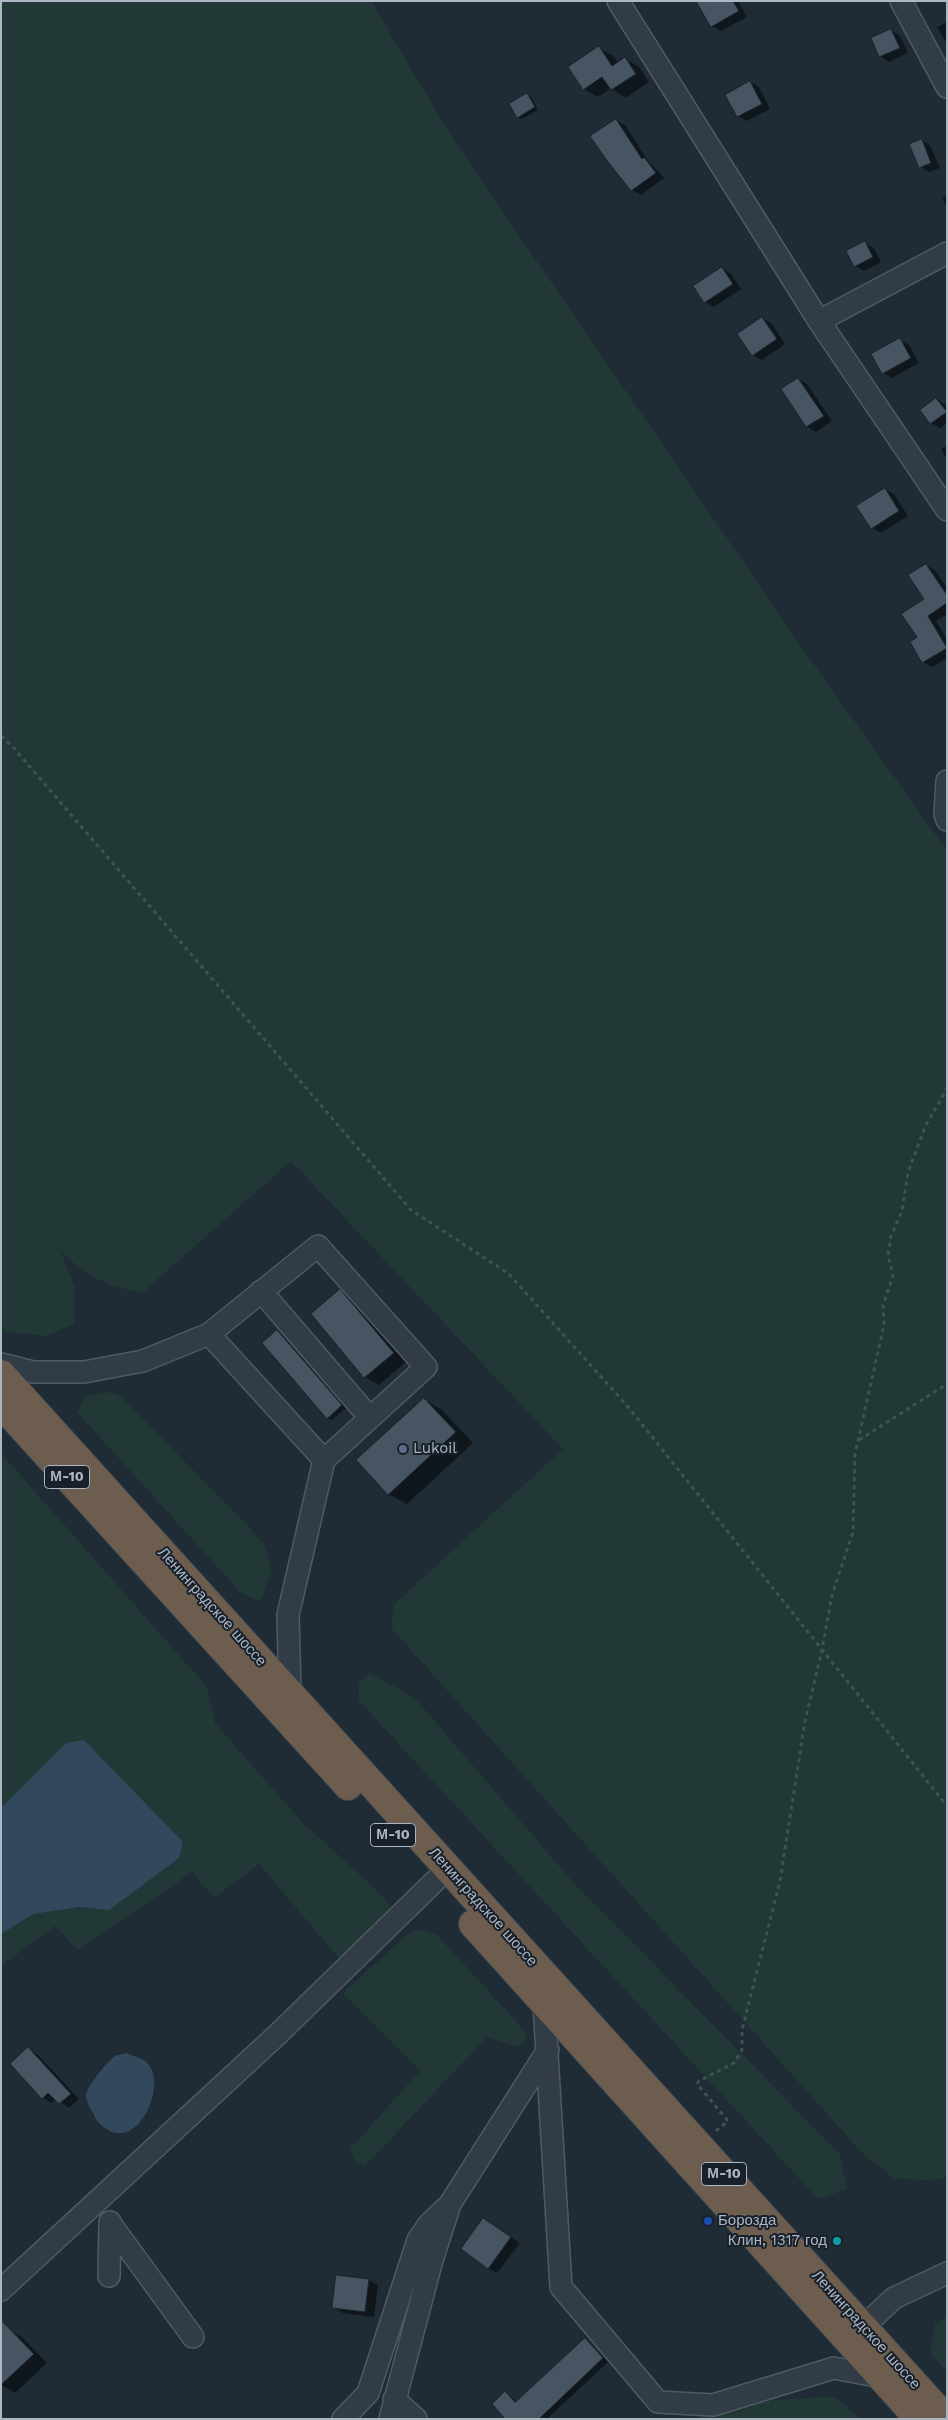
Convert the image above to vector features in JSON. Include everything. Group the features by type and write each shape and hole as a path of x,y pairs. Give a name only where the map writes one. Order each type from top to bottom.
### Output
{"highway":[{"name":"Ленинградское шоссе","path":"1,1374 946,2419"},
{"name":"Ленинградское шоссе","path":"1,1404 435,1881 919,2419"}],"street":[{"path":"618,1 819,320 947,510"},
{"path":"901,1 947,87"},
{"path":"819,320 947,253"},
{"path":"947,781 945,814 947,820"},
{"path":"1,1364 33,1372 84,1372 143,1361 209,1334 318,1246 426,1367 324,1460 288,1615 290,1693"},
{"path":"262,1291 370,1418"},
{"path":"209,1334 324,1460"},
{"path":"1,2290 277,2035 435,1881"},
{"path":"544,2004 560,2287 658,2402 713,2405 834,2368 882,2377"},
{"path":"344,2419 368,2393 418,2240 429,2224 450,2204 548,2050"},
{"path":"109,2276 111,2189"},
{"path":"416,2419 392,2409 432,2260 450,2204"},
{"path":"110,2224 193,2338"},
{"path":"863,2327 894,2298 947,2274"}],"path":[{"path":"1,736 12,746 410,1210 509,1274 629,1408 947,1806"},
{"path":"699,2146 728,2121 697,2084 699,2080 734,2063 742,2050 742,2030 780,1881 806,1721 832,1595 853,1532 855,1454 884,1326 883,1305 893,1276 888,1256 891,1236 902,1211 908,1172 925,1127 947,1088"},
{"path":"859,1441 947,1384"}],"green space":[{"path":"1,1 371,1 455,142 812,662 947,851 947,2177 933,2181 893,2178 864,2155 392,1629 393,1605 563,1449 291,1161 142,1293 117,1287 98,1279 81,1269 61,1252 75,1287 74,1324 46,1336 6,1332 1,1327"},
{"path":"109,1392 122,1397 264,1543 272,1570 261,1602 240,1592 77,1412 86,1396"},
{"path":"1,1453 207,1687 215,1723 302,1822 381,1894 390,1906 388,1920 343,1963 259,1864 214,1898 192,1872 78,1950 55,1926 1,1966"},
{"path":"369,1673 414,1697 572,1881 840,2154 847,2189 818,2199 359,1701 359,1683"},
{"path":"415,1930 425,1930 436,1934 526,2032 526,2038 518,2047 487,2037 365,2166 354,2160 350,2149 420,2071 343,1993"},
{"path":"947,2316 947,2372 930,2353 935,2323"},
{"path":"835,2397 861,2419 697,2419 713,2405"}],"water":[{"path":"84,1740 183,1842 179,1858 109,1910 79,1907 33,1914 1,1934 1,1808 66,1743"},
{"path":"126,2053 141,2059 149,2065 153,2075 154,2087 152,2100 139,2123 130,2131 119,2133 108,2130 99,2123 88,2104 86,2096 93,2081 107,2064 115,2056"}],"building":[{"path":"696,1 733,1 739,11 711,27"},
{"path":"891,29 900,48 879,57 871,38"},
{"path":"599,46 612,66 625,57 636,74 611,90 602,77 583,90 568,67"},
{"path":"750,81 762,104 737,117 725,95"},
{"path":"527,93 535,107 517,118 509,104"},
{"path":"616,119 642,159 644,157 656,173 631,191 590,136"},
{"path":"922,139 931,163 919,168 909,144"},
{"path":"865,241 873,257 854,267 846,251"},
{"path":"722,267 733,284 704,303 693,286"},
{"path":"762,317 777,339 752,356 737,334"},
{"path":"900,338 911,358 882,374 871,354"},
{"path":"798,378 824,416 806,427 781,389"},
{"path":"936,398 947,412 930,424 920,410"},
{"path":"885,488 899,511 871,529 856,506"},
{"path":"926,564 947,595 947,603 928,616 947,648 922,663 910,642 917,637 901,614 924,599 908,575"},
{"path":"340,1289 394,1353 364,1378 311,1314"},
{"path":"277,1330 342,1405 327,1419 262,1343"},
{"path":"424,1398 456,1432 388,1495 356,1460"},
{"path":"28,2047 71,2094 59,2104 48,2093 42,2099 10,2064"},
{"path":"483,2218 511,2237 488,2269 461,2249"},
{"path":"336,2275 369,2279 365,2312 332,2308"},
{"path":"1,2320 34,2354 1,2385"},
{"path":"585,2338 603,2358 539,2419 505,2419 492,2404 505,2391 515,2402"}],"place":[{"name":"Lukoil","path":"403,1449"},
{"name":"Борозда","path":"708,2221"},
{"name":"Клин, 1317 год","path":"837,2241"}]}
